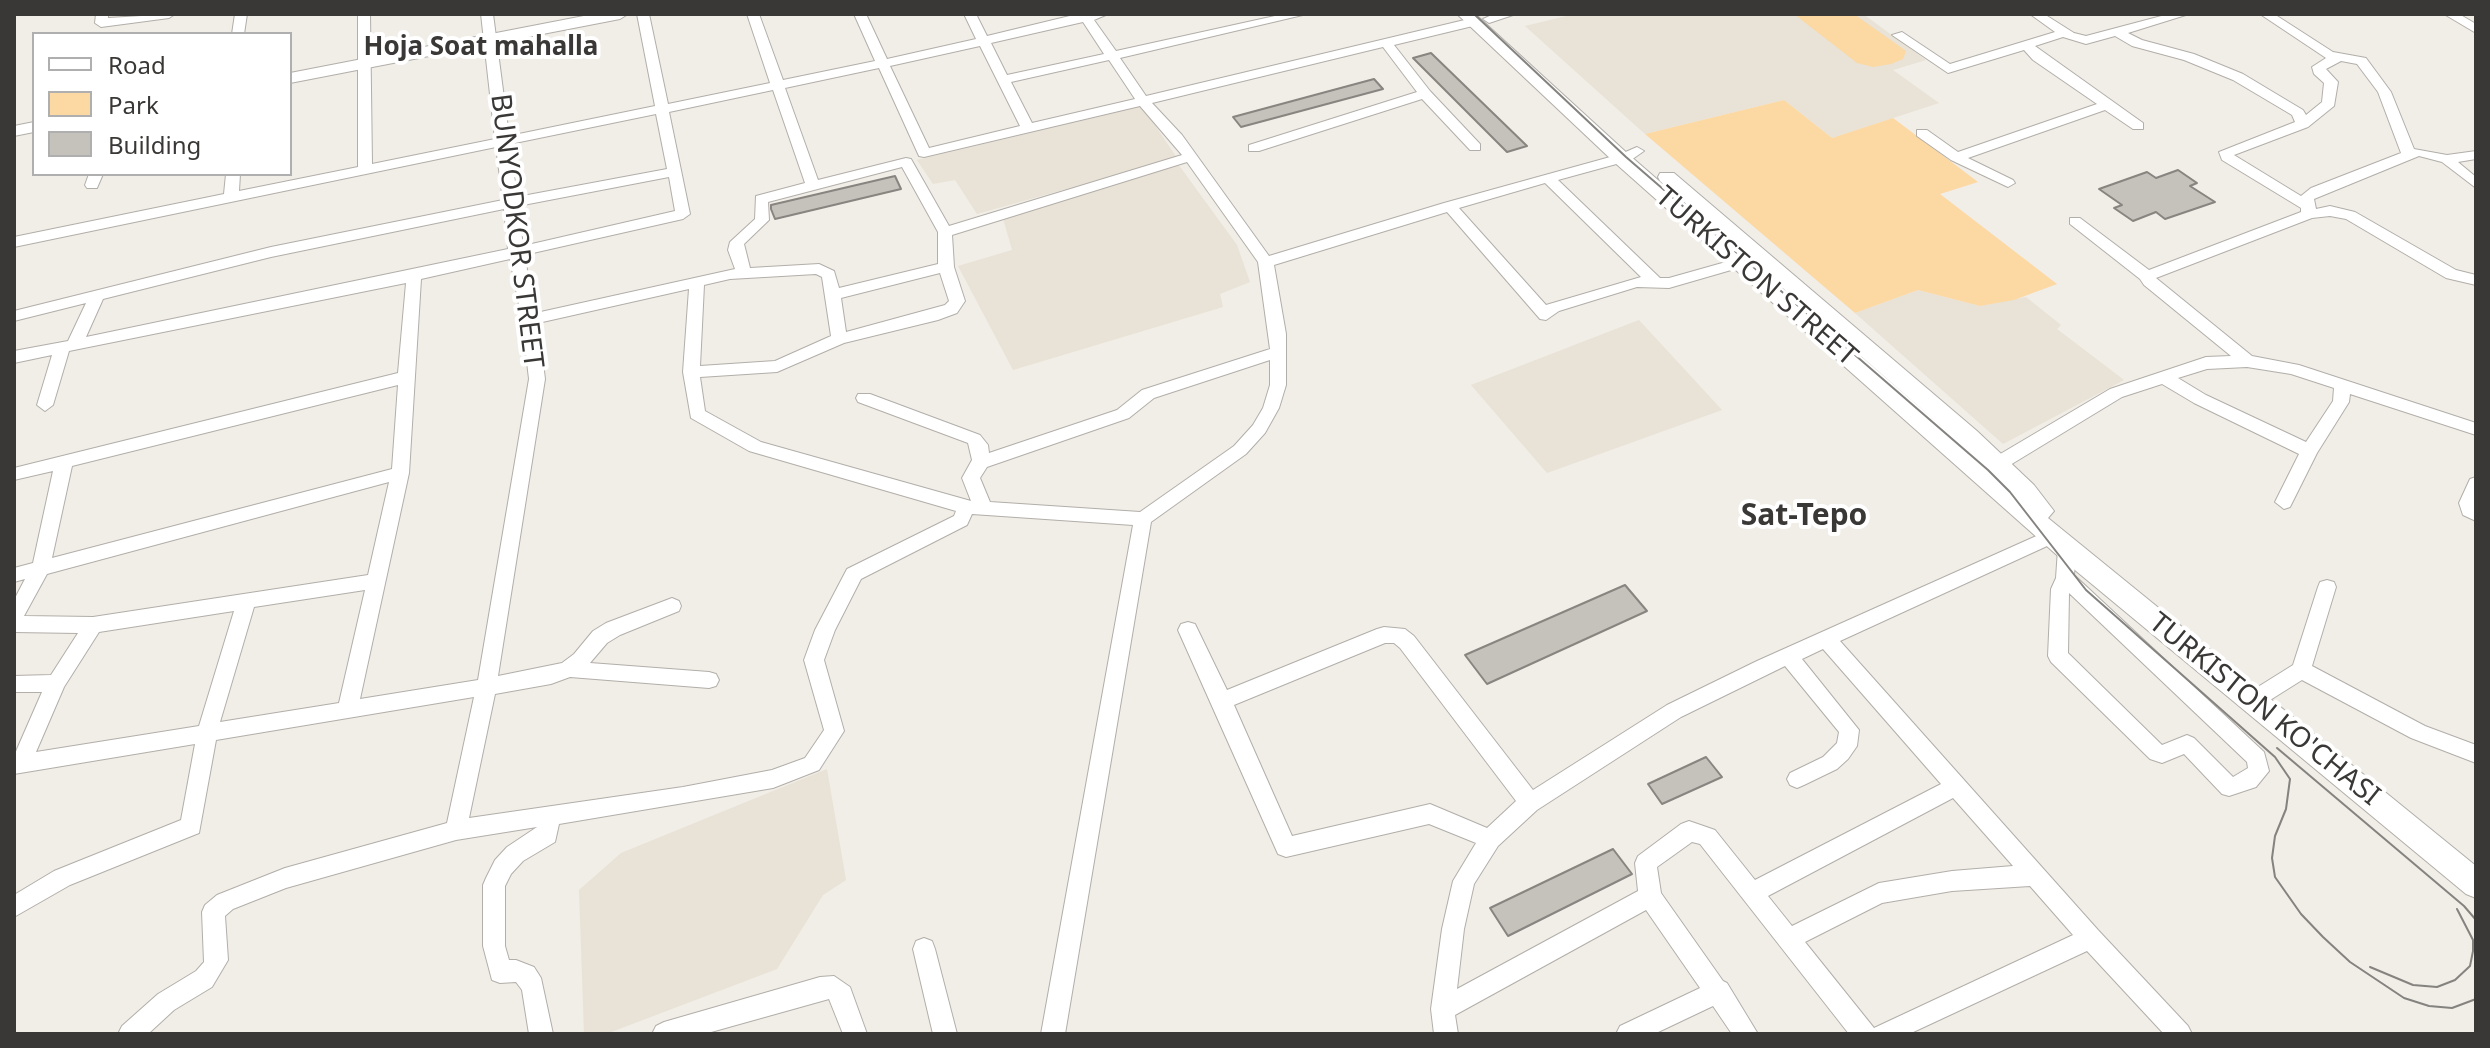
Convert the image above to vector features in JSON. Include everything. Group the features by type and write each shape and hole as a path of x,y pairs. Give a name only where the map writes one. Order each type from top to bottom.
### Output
{"main road":[{"path":"292,78 620,14"},
{"name":"TURKISTON STREET","path":"1484,17 1740,263 1989,468 2060,543"},
{"path":"1629,155 1989,468"},
{"name":"TURKISTON KO'CHASI","path":"2060,543 2476,884"}],"street":[{"path":"87,32 102,19 169,14"},
{"path":"364,14 365,170"},
{"name":"BUNYODKOR STREET","path":"456,830 487,684 537,379 509,203 487,14"},
{"path":"14,357 414,276 683,214 643,14"},
{"path":"753,14 813,186"},
{"path":"860,14 924,153 1484,17"},
{"path":"970,14 1027,127"},
{"path":"14,242 881,64 1102,14"},
{"path":"1003,80 1301,14"},
{"path":"2036,14 2070,36 2086,40 2183,14"},
{"path":"2266,14 2337,58 2361,61 2395,113 2409,155"},
{"path":"2450,14 2476,29"},
{"path":"697,282 691,372 697,414 755,447 974,507 1143,519 1231,456 1259,429 1271,408 1278,385 1278,352 1266,262 1177,138 1143,101 1085,16"},
{"path":"2117,32 2137,43 2189,57 2238,77 2298,113 2303,124"},
{"path":"1898,35 1948,69 2027,45 2070,36"},
{"path":"1386,43 1425,94 1475,147"},
{"path":"2027,45 2038,57 2138,126"},
{"path":"2308,210 2227,157 2226,152 2303,124 2329,103 2331,82 2319,71 2319,67 2337,58"},
{"path":"1254,148 1425,94"},
{"path":"1956,157 2107,105"},
{"path":"1922,133 1956,157 2008,183"},
{"path":"2308,210 2307,197 2316,191 2409,155 2419,152 2447,159 2476,155"},
{"path":"1266,262 1629,155"},
{"path":"945,232 1190,157"},
{"path":"2447,159 2476,184"},
{"path":"691,372 777,366 839,339 938,315 951,309 957,301 946,267 945,232 906,162 761,199 762,220 737,242 736,250 744,272"},
{"path":"14,316 271,252 675,172"},
{"path":"231,198 233,176"},
{"path":"1548,178 1656,283"},
{"path":"1449,206 1546,315 1553,307 1637,282 1669,283 1740,263"},
{"path":"2147,276 2308,210 2350,215 2451,274 2476,280"},
{"path":"2075,221 2147,276 2149,281 2247,361"},
{"path":"833,295 946,267"},
{"path":"530,320 744,272 819,269 829,275 839,339"},
{"path":"347,712 400,473 414,276"},
{"path":"45,405 68,346 97,296"},
{"path":"974,507 971,478 973,470 981,462 1123,414 1148,394 1278,352"},
{"path":"1989,468 2116,393 2206,363 2247,361 2293,369 2476,429"},
{"path":"14,474 406,377"},
{"path":"2164,377 2200,399 2309,451"},
{"path":"2284,502 2309,451 2341,402 2342,384"},
{"path":"864,398 974,439 979,445 981,462"},
{"path":"14,617 41,568 64,462"},
{"path":"14,575 400,473"},
{"path":"2476,484 2468,503 2469,510 2476,514"},
{"path":"130,1034 166,1002 204,979 212,970 217,960 213,912 217,905 285,878 456,830 549,818 773,779 812,764 834,731 814,660 825,630 854,574 961,520 974,507"},
{"path":"1053,1034 1143,519"},
{"path":"1446,1034 1443,1009 1453,929 1464,881 1490,839 1530,803 1674,711 1826,639 2060,543 2065,578 2060,589 2058,656 2157,753 2187,744 2229,787 2249,780 2259,771 2257,758 2065,578"},
{"path":"14,624 93,625 375,581"},
{"path":"2252,701 2301,670 2327,587"},
{"path":"14,907 62,878 191,826 207,733 247,600"},
{"path":"17,764 347,712 487,684 551,676 569,669 613,629 672,606"},
{"path":"17,764 56,683 93,625"},
{"path":"1188,630 1286,847 1430,814 1490,839"},
{"path":"1222,701 1384,635 1398,635 1407,642 1530,803"},
{"path":"1826,639 2090,938 2180,1034"},
{"path":"1788,656 1849,730 1847,746 1841,753 1830,763 1797,779"},
{"path":"569,669 709,680"},
{"path":"2301,670 2418,732 2476,754"},
{"path":"14,684 56,683"},
{"path":"1751,893 1957,786"},
{"path":"541,1034 533,986 526,975 516,971 500,972 494,946 494,885 503,867 515,854 547,835 549,818"},
{"path":"1746,1034 1650,896 1646,863 1689,831 1707,837 1864,1034"},
{"path":"1787,940 1879,893 1952,881 2035,875"},
{"path":"1443,1009 1650,896"},
{"path":"1883,1034 2090,938"},
{"path":"924,949 945,1034"},
{"path":"664,1034 697,1029 820,988 834,987 842,995 855,1034"},
{"path":"1628,1034 1719,991"}],"shaded area":[{"path":"1575,14 1863,14 1926,60 1893,70 1939,103 1832,138 1784,100 1645,134 1525,26"},
{"path":"1142,106 1177,158 977,214 955,180 933,184 917,160"},
{"path":"1178,164 1237,245 1250,282 1220,294 1223,307 1013,370 958,266 1012,250 1002,215"},
{"path":"1918,290 1980,306 2026,297 2061,325 2057,329 2124,380 2003,444 1855,313"},
{"path":"1639,320 1722,410 1547,473 1471,385"},
{"path":"827,769 846,880 823,895 777,969 606,1034 584,1034 579,890 621,853"}],"green space":[{"path":"1794,14 1854,14 1906,51 1903,59 1891,64 1873,67 1857,63"},
{"path":"1784,100 1832,138 1893,118 1978,182 1940,194 2057,284 2014,300 1980,306 1918,290 1855,313 1645,134"}],"building":[{"path":"1431,53 1527,146 1507,152 1413,58"},
{"path":"1374,79 1383,89 1241,127 1233,117"},
{"path":"2178,170 2197,183 2190,186 2215,202 2165,219 2156,212 2133,221 2114,208 2122,205 2099,189 2147,172 2156,178"},
{"path":"895,176 901,189 775,219 771,209 771,205"},
{"path":"1625,585 1647,611 1487,684 1465,655"},
{"path":"1706,757 1722,777 1662,804 1648,784"},
{"path":"1613,849 1632,874 1508,936 1490,908"}],"tram line":[{"path":"1474,14 1626,157 1988,470 2010,492 2086,590 2275,757 2290,779 2286,809 2275,836 2272,858 2275,877 2301,914 2323,937 2350,962 2404,998 2429,1006 2452,1008 2476,999"},
{"path":"2277,748 2464,906 2476,920"},
{"path":"2370,967 2413,985 2437,987 2455,980 2470,966 2473,951 2473,940 2457,909"}],"district":[{"name":"Hoja Soat mahalla","path":"481,48"},
{"name":"Sat-Tepo","path":"1804,516"}]}
